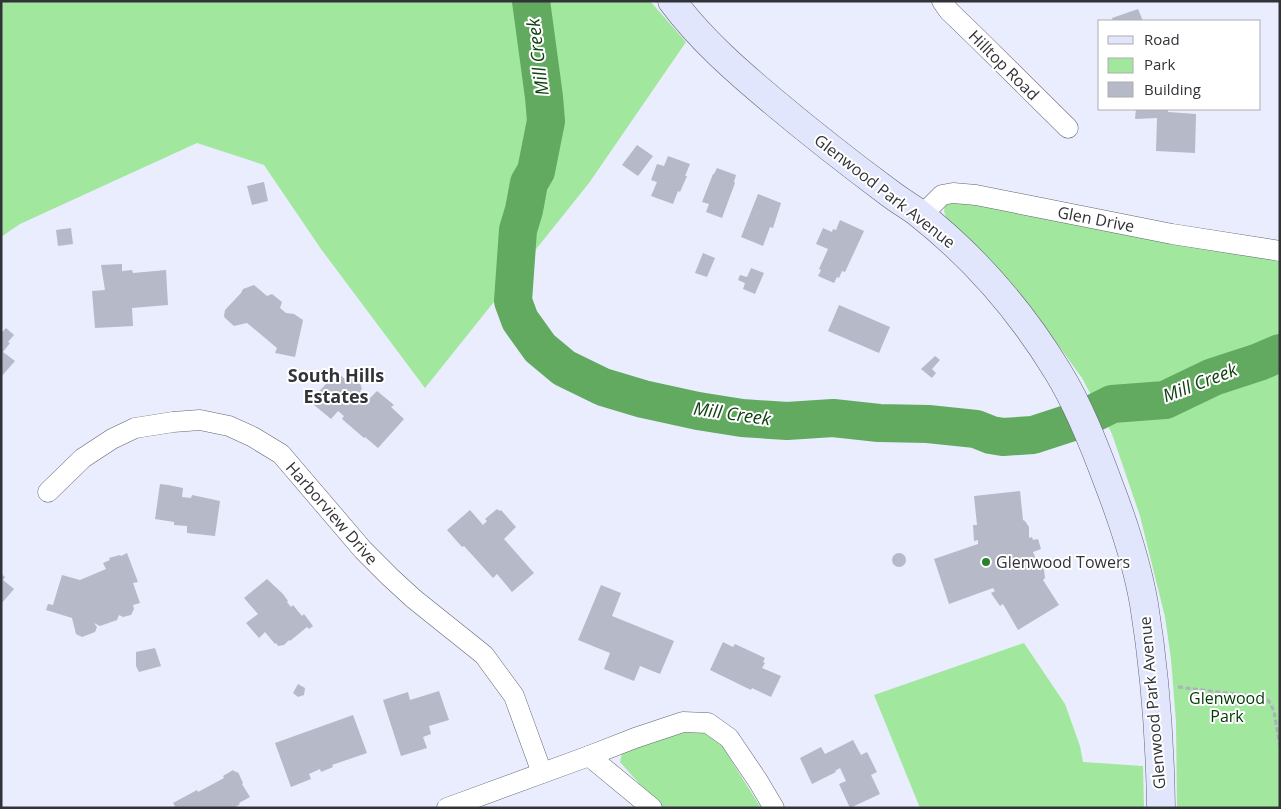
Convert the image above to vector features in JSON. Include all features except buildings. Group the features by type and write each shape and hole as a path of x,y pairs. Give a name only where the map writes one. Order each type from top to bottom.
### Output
{"main road":[{"name":"Glenwood Park Avenue","path":"672,1 703,38 757,88 816,137 921,216 952,242 1022,318 1058,371 1094,444 1126,530 1144,602 1157,717 1161,808"}],"street":[{"name":"Hilltop Road","path":"942,1 949,11 1068,128"},
{"name":"Glen Drive","path":"921,216 942,194 976,195 1172,234 1280,251"},
{"name":"Harborview Drive","path":"48,492 83,458 112,439 136,428 200,420 229,426 254,437 281,454 362,550 390,577 484,655 514,696 542,773"},
{"path":"448,808 683,722 708,723 729,738 774,808"},
{"path":"589,756 652,808"}],"path":[{"path":"1176,687 1252,696 1268,700 1274,711 1280,747"}],"green space":[{"path":"1,1 650,1 686,42 589,183 425,388 321,249 264,165 197,143 20,224 1,237"},
{"name":"Glenwood Park","path":"954,200 1280,260 1280,808 1177,808 1176,722 1171,659 1165,617 1140,516 1112,434 1082,378 1043,324 1017,298 946,218 945,205"},
{"path":"1024,643 1065,704 1080,746 1083,762 1143,766 1144,808 920,808 874,695"},
{"path":"692,728 708,732 719,741 761,808 661,808 620,762 622,753"}],"waterway":[{"name":"Mill Creek","path":"531,1 546,121 536,171 529,183 518,230 513,301 520,320 540,348 564,368 603,387 643,399 742,418 787,421 833,418 879,423 928,424 976,429 1003,437 1033,435 1082,419 1112,404 1165,400 1213,377 1280,353"}],"place":[{"name":"Glenwood Towers","path":"986,562"}],"district":[{"name":"South Hills Estates","path":"336,386"}]}
